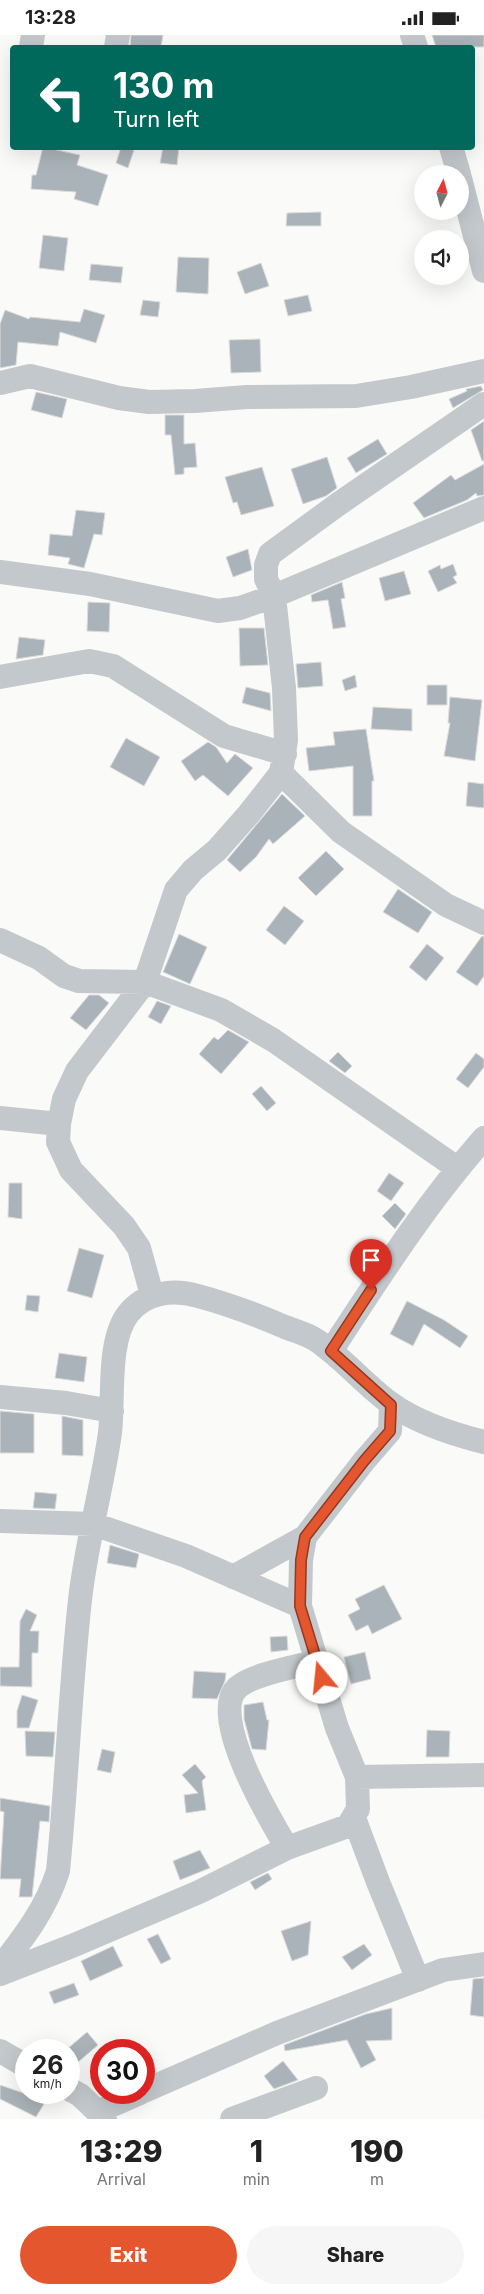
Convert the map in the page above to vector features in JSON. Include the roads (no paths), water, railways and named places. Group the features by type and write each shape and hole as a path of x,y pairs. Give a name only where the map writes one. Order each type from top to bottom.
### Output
{"street":[{"path":"451,150 456,165"},
{"path":"469,213 484,271"},
{"path":"0,383 30,376 46,378 119,398 149,402 195,401 247,397 356,396 411,387 484,371"},
{"path":"152,1295 139,1249 124,1226 71,1171 58,1142 64,1099 77,1071 144,982 176,889 193,870 218,850 248,815 283,763 284,688 274,596 266,579 266,565 270,554 277,547 484,405"},
{"path":"0,572 90,584 218,611 240,608 274,596 484,508"},
{"path":"0,677 89,661 113,666 224,736 283,763 341,832 446,905 484,923"},
{"path":"0,940 39,958 64,976 79,981 144,982 221,1010 273,1040 457,1168"},
{"path":"0,1118 59,1124"},
{"path":"331,1351 410,1229 457,1168 484,1138"},
{"path":"0,1969 43,1909 51,1895 58,1871 80,1599 112,1411 116,1351 120,1329 127,1314 140,1302 152,1295 170,1293 196,1295 314,1338 391,1405 421,1421 461,1436 484,1441"},
{"path":"0,1397 66,1403 112,1411"},
{"path":"390,1431 391,1405"},
{"path":"233,1577 305,1537 364,1461 390,1431 421,1421"},
{"path":"0,1521 93,1524 178,1553 300,1606"},
{"path":"0,1974 72,1946 199,1892 286,1848 348,1826 354,1818 359,1796 357,1777 337,1728 300,1606 301,1560 305,1537"},
{"path":"286,1848 255,1792 238,1753 231,1717 231,1699 236,1689 251,1680 317,1661"},
{"path":"357,1777 484,1775"},
{"path":"354,1818 418,1980"},
{"path":"155,2086 277,2033 444,1970 484,1964"},
{"path":"0,2051 15,2060"},
{"path":"232,2119 316,2088"},
{"path":"80,2095 102,2115 121,2104"}]}
